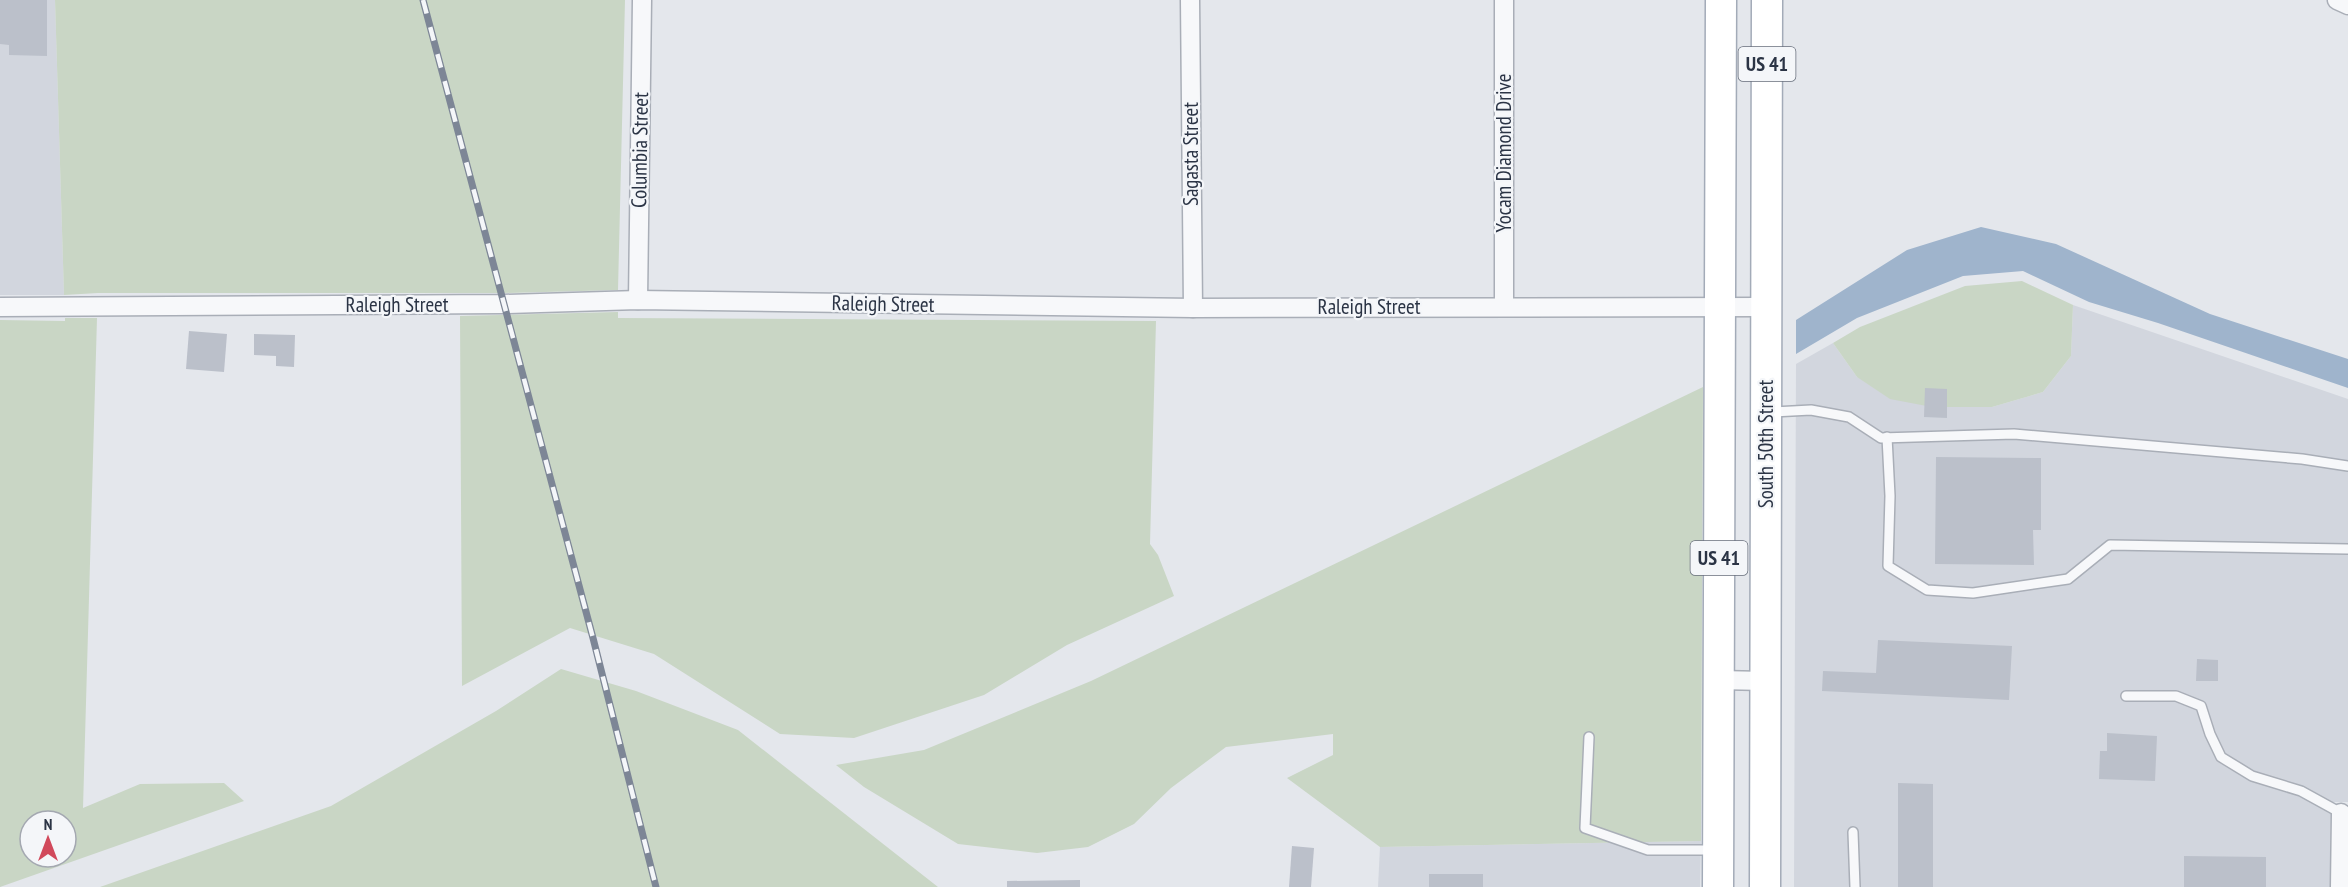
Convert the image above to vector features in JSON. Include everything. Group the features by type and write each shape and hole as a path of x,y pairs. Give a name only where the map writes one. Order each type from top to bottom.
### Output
{"main road":[{"name":"US 41","path":"1718,887 1720,0"},
{"name":"South 50th Street","path":"1765,887 1767,0"}],"street":[{"name":"Columbia Street","path":"638,300 642,0"},
{"name":"Sagasta Street","path":"1190,0 1193,308"},
{"name":"Yocam Diamond Drive","path":"1504,0 1504,306"},
{"path":"2337,0 2348,5"},
{"name":"Raleigh Street","path":"0,307 504,304 638,300 1193,308 1766,307"},
{"path":"1719,680 1766,681"},
{"path":"2340,887 2341,813"}],"lane":[{"path":"1766,412 1811,410 1849,417 1881,438 2014,434 2302,459 2348,466"},
{"path":"1887,437 1890,496 1888,566 1927,590 1973,593 2068,579 2110,544 2348,549"},
{"path":"2126,696 2176,696 2201,705 2210,734 2221,757 2252,776 2301,790 2341,813"},
{"path":"1589,737 1585,828 1648,850 1718,850"},
{"path":"1852,832 1855,887"}],"shaded area":[{"path":"0,0 55,0 64,295 0,295"},
{"path":"2073,305 2348,399 2348,802 2331,802 2330,887 1794,887 1796,364 1833,343 1857,377 1992,407 2043,392 2071,356"},
{"path":"1701,841 1700,887 1378,887 1380,847"}],"green space":[{"path":"55,0 625,0 618,290 504,293 98,293 64,295"},
{"path":"2022,281 2073,305 2071,356 2043,392 1992,407 1932,407 1890,399 1857,377 1833,343 1860,327 1965,286"},
{"path":"618,312 618,318 1156,321 1150,544 1158,555 1174,596 1067,645 984,695 854,738 780,734 654,654 570,628 462,686 460,316"},
{"path":"65,318 97,318 83,808 140,784 224,783 244,801 78,860 78,809 18,809 18,869 51,869 0,887 0,320 65,321"},
{"path":"1703,387 1701,841 1380,847 1287,778 1333,755 1333,734 1226,747 1171,788 1134,824 1088,847 1037,853 958,844 864,787 836,765 924,750 1091,681"},
{"path":"561,669 636,691 738,730 938,887 100,887 331,806 496,711"}],"water":[{"path":"1981,227 2056,244 2210,314 2348,359 2348,388 2158,323 2089,302 2023,271 1963,276 1857,318 1796,354 1796,320 1907,250"}],"building":[{"path":"0,0 47,0 47,56 9,55 9,45 0,44"},
{"path":"189,331 227,334 224,372 186,369"},
{"path":"254,334 295,335 294,367 276,366 276,356 254,355"},
{"path":"1925,388 1947,389 1947,418 1924,417"},
{"path":"1936,457 2041,458 2041,530 2033,530 2034,565 1935,564"},
{"path":"1878,640 2012,646 2009,700 1822,691 1823,671 1876,673"},
{"path":"2197,659 2218,660 2218,681 2196,681"},
{"path":"2107,733 2157,736 2155,781 2099,779 2100,751 2107,751"},
{"path":"1898,783 1933,784 1933,887 1898,887"},
{"path":"1292,846 1314,848 1311,887 1289,887"},
{"path":"2184,856 2266,857 2266,887 2184,887"},
{"path":"1429,874 1483,874 1483,887 1429,887"},
{"path":"1080,880 1080,887 1007,887 1007,881"}],"railway":[{"path":"423,0 593,638 656,887"}]}
